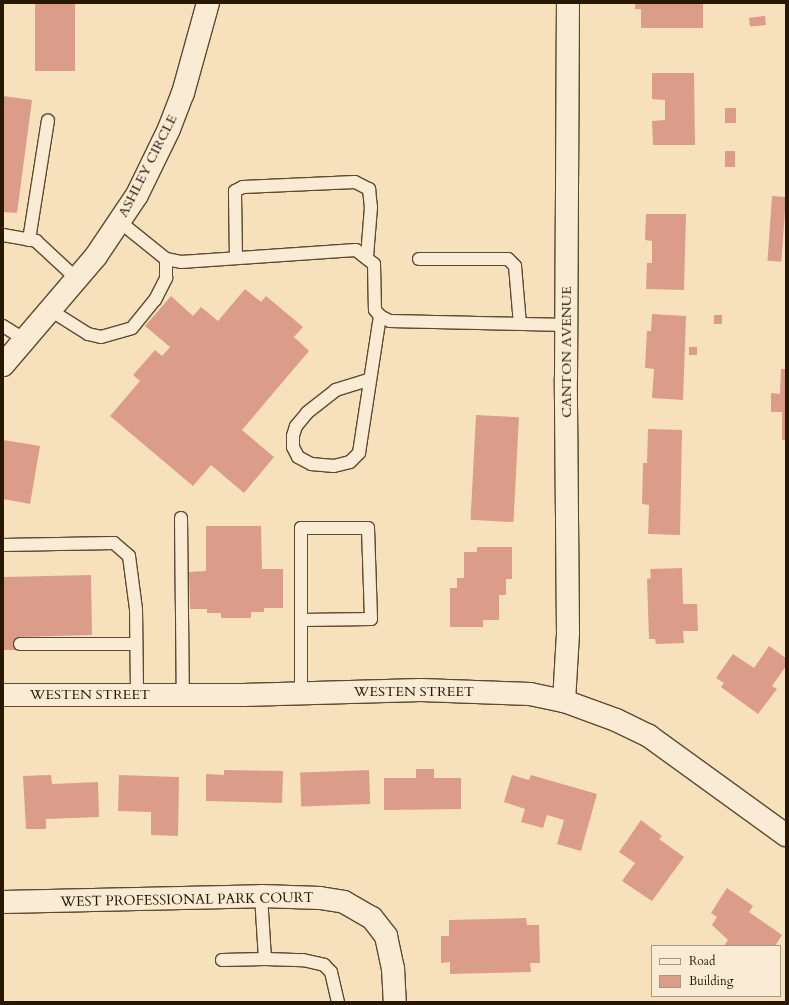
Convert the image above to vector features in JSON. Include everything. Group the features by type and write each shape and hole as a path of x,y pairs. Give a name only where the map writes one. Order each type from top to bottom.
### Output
{"street":[{"name":"ASHLEY CIRCLE","path":"3,365 77,279 120,222 137,195 169,129 195,57 208,3"},
{"name":"CANTON AVENUE","path":"564,701 568,633 568,3"},
{"name":"WESTEN STREET","path":"3,695 137,696 301,694 421,690 530,694 564,701 616,720 649,736 786,835"},
{"name":"WEST PROFESSIONAL PARK COURT","path":"3,902 261,896 320,898 344,902 372,918 386,936 389,946 396,1002"}],"lane":[{"path":"29,240 48,120"},
{"path":"236,258 235,191 243,187 354,182 369,189 371,207 367,256"},
{"path":"120,222 166,259 181,262 356,250 367,256 374,264 375,310 380,316 390,321 567,325"},
{"path":"3,235 36,241 77,279"},
{"path":"50,310 88,334 101,337 132,328 155,300 164,282 166,259"},
{"path":"419,259 508,259 515,266 520,324"},
{"path":"368,380 336,390 307,413 296,426 293,436 293,447 298,457 311,464 334,466 350,462 359,453 363,440 368,380 380,316"},
{"path":"3,326 25,340"},
{"path":"181,518 183,695"},
{"path":"301,694 301,528 368,528 371,619 302,620"},
{"path":"3,545 114,543 129,556 136,609 137,696"},
{"path":"20,644 136,644"},
{"path":"261,896 265,959"},
{"path":"222,960 302,960 324,965 331,972 338,1002"}],"building":[{"path":"35,3 75,3 75,71 35,71"},
{"path":"635,3 703,3 703,28 641,28 641,9 635,9"},
{"path":"765,16 766,25 750,27 749,18"},
{"path":"652,73 694,73 695,145 653,145 652,121 665,120 665,100 652,99"},
{"path":"3,96 32,100 17,213 3,212"},
{"path":"725,108 736,108 736,123 725,123"},
{"path":"725,151 735,151 735,167 725,167"},
{"path":"772,196 786,197 781,262 767,261"},
{"path":"646,214 686,214 684,290 646,289 647,263 652,263 652,241 645,240"},
{"path":"245,289 261,302 266,296 303,327 294,337 309,351 242,430 274,457 244,493 211,465 193,486 110,416 140,381 133,375 155,350 162,356 170,347 145,326 171,296 193,316 201,307 218,321"},
{"path":"652,314 686,316 683,400 652,398 654,369 645,368 647,331 651,331"},
{"path":"714,315 722,315 722,324 714,324"},
{"path":"689,347 697,347 697,355 689,355"},
{"path":"781,369 786,369 786,440 782,440 782,412 771,412 771,393 780,394"},
{"path":"476,415 519,417 513,522 471,520"},
{"path":"648,429 682,430 680,535 648,534 649,505 642,504 643,463 647,463"},
{"path":"3,440 40,446 30,504 3,499"},
{"path":"206,526 261,526 262,569 283,569 283,608 264,608 264,612 251,612 251,618 221,618 221,613 207,613 207,609 190,609 189,572 206,571"},
{"path":"477,547 512,547 512,579 506,579 506,595 499,595 499,620 483,620 483,627 450,627 450,588 457,588 457,578 464,578 464,552 477,552"},
{"path":"682,568 683,604 697,604 698,631 683,631 684,643 656,644 655,639 649,639 647,579 651,578 650,569"},
{"path":"91,575 92,635 20,637 20,650 3,650 3,577"},
{"path":"769,646 786,658 786,666 772,686 777,689 758,714 721,687 724,683 716,678 733,654 754,668"},
{"path":"416,769 434,769 434,778 461,778 461,809 384,810 384,778 416,778"},
{"path":"224,770 283,771 282,803 206,801 206,774 224,775"},
{"path":"369,770 370,804 301,806 300,772"},
{"path":"51,775 52,784 98,782 99,817 46,819 46,829 26,829 23,776"},
{"path":"119,775 179,777 178,836 151,835 151,812 118,811"},
{"path":"512,775 529,780 531,775 597,794 581,851 557,844 564,820 547,815 543,828 521,822 525,809 504,802"},
{"path":"641,820 662,836 659,839 684,857 652,901 622,881 635,863 619,852"},
{"path":"727,888 753,906 749,912 782,935 776,945 725,945 728,940 712,925 717,917 711,913"},
{"path":"526,918 527,925 539,925 540,963 530,963 531,972 450,974 450,962 441,963 441,936 449,936 449,920"}]}
